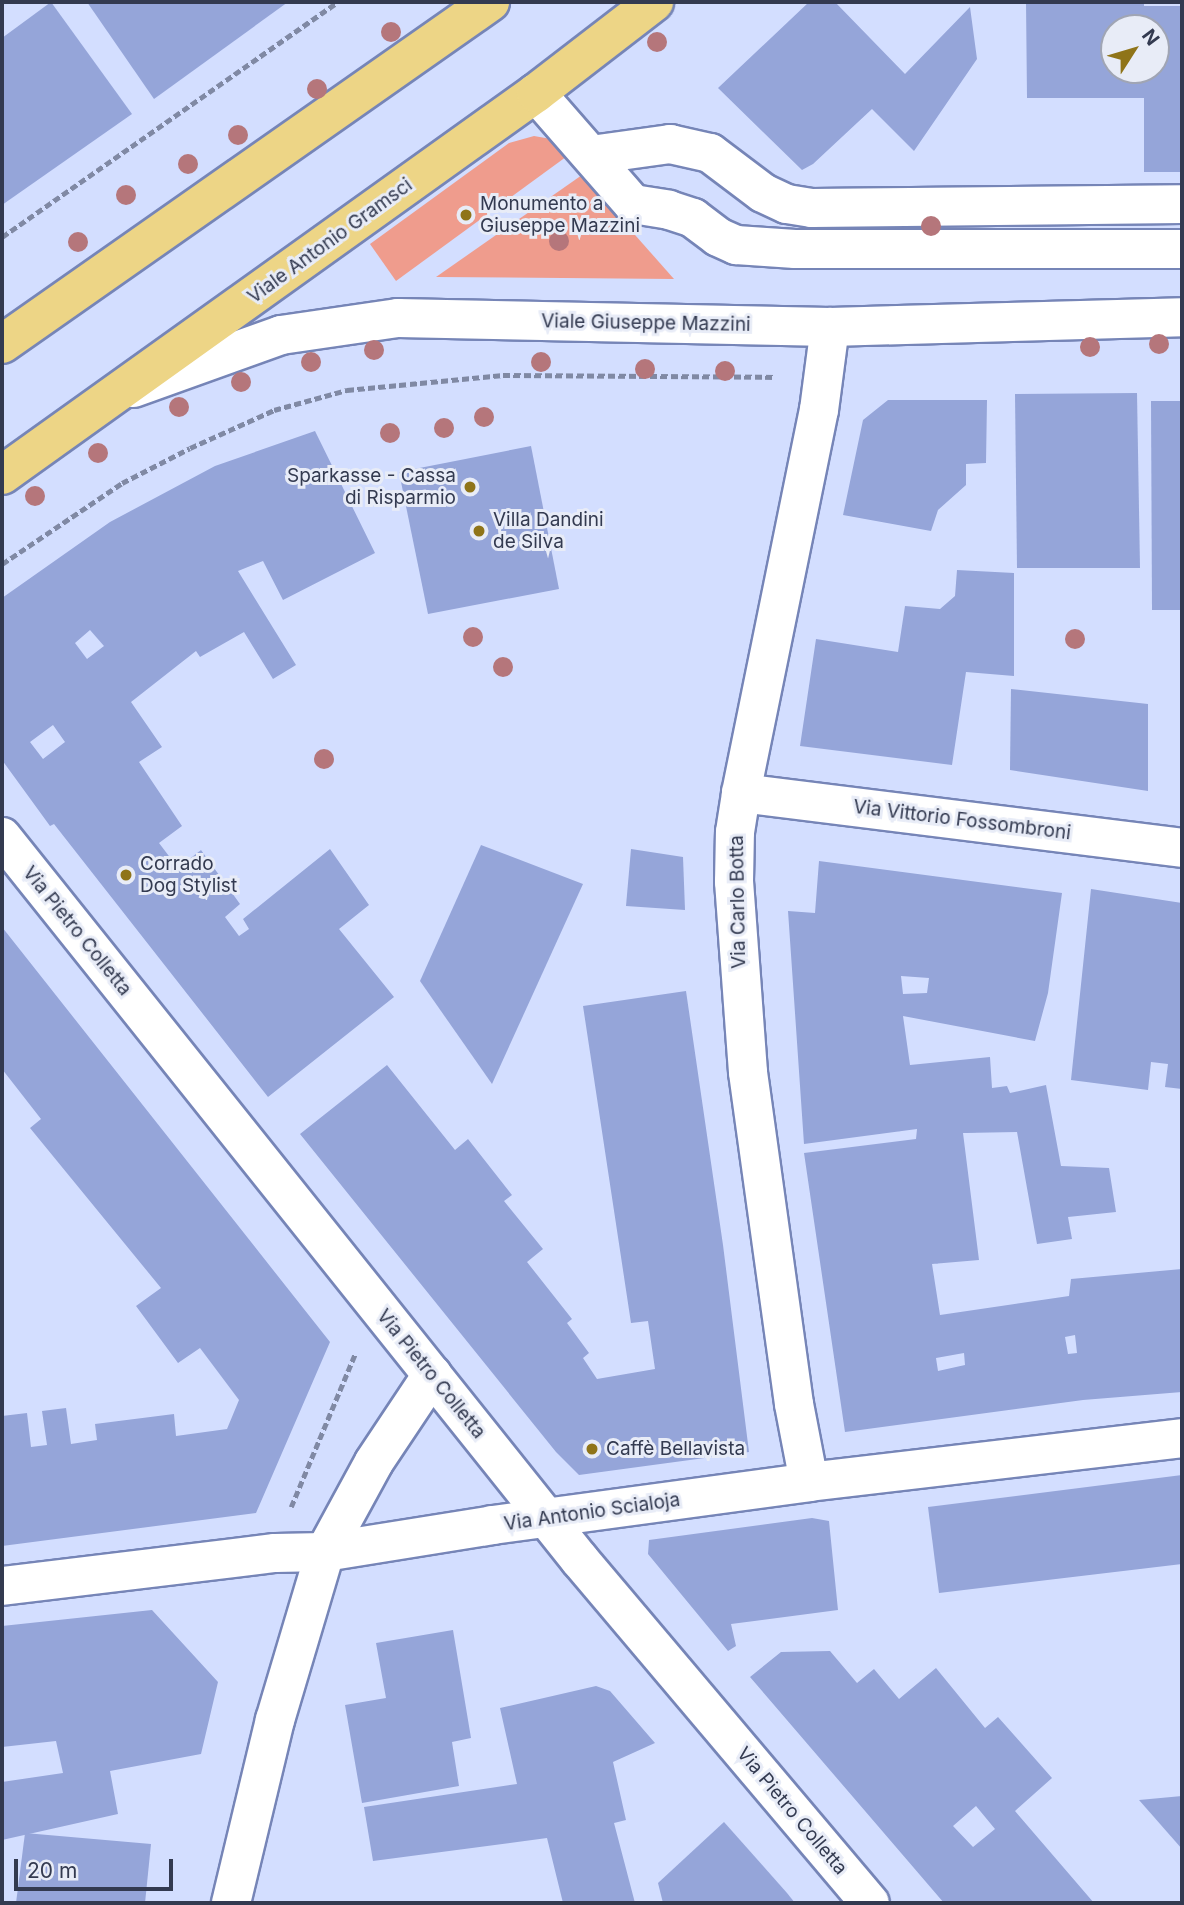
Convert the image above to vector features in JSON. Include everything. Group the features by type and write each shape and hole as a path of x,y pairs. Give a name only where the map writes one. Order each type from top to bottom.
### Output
{"main road":[{"path":"2,344 490,2"},
{"name":"Viale Antonio Gramsci","path":"2,475 536,93 653,2"}],"street":[{"path":"536,93 633,204 669,210 693,218 718,237 736,245 795,249 1182,249"},
{"path":"591,155 670,144 710,153 763,193 787,204 812,208 1182,204"},
{"name":"Viale Giuseppe Mazzini","path":"121,392 281,335 398,318 830,327 1182,317"},
{"name":"Via Carlo Botta","path":"809,1482 794,1404 746,1045 734,882 735,832 741,793 819,410 830,327"},
{"name":"Via Vittorio Fossombroni","path":"741,793 1182,848"},
{"name":"Via Pietro Colletta","path":"2,837 545,1518 870,1903"},
{"path":"232,1903 275,1720 325,1552 374,1462 432,1375"},
{"name":"Via Antonio Scialoja","path":"2,1586 275,1553 325,1552 545,1518 809,1482 1182,1438"}],"path":[{"path":"2,237 337,2"},
{"path":"2,564 122,483 190,448 274,410 347,390 503,375 784,377 823,373"},
{"path":"288,1515 357,1347"}],"shaded area":[{"path":"534,136 551,139 570,154 396,281 370,244 509,143"},
{"path":"582,175 674,279 436,277"}],"building":[{"path":"51,2 132,114 2,205 2,38"},
{"path":"87,2 288,2 154,99"},
{"path":"809,2 835,2 905,74 970,7 977,59 914,151 872,109 813,164 802,170 718,88"},
{"path":"1026,2 1144,2 1144,6 1182,6 1182,172 1144,172 1144,98 1027,98"},
{"path":"1137,393 1140,568 1017,568 1015,394"},
{"path":"888,400 987,400 986,463 966,464 966,485 938,510 931,531 843,515 863,420"},
{"path":"1151,401 1182,401 1182,610 1152,610"},
{"path":"315,431 375,553 283,600 263,561 238,571 296,665 273,679 244,632 200,657 196,651 131,702 162,747 139,762 182,826 159,843 178,868 201,850 240,904 225,917 239,936 249,929 243,919 330,849 369,905 339,929 394,997 268,1097 54,824 50,826 2,760 2,598 110,522 215,466","holes":["90,630 104,646 87,659 75,643","53,725 65,742 43,759 30,742"]},
{"name":"Villa Dandini de Silva","path":"531,446 559,589 428,614 399,472"},
{"path":"957,570 1014,573 1014,676 966,672 952,765 800,746 816,639 898,652 905,606 940,609 955,596"},
{"path":"1011,689 1148,704 1148,791 1010,770"},
{"path":"481,845 583,884 492,1084 420,981"},
{"path":"631,849 683,857 685,910 626,906"},
{"path":"819,861 1062,893 1048,993 1035,1041 903,1016 910,1065 990,1057 992,1088 1007,1086 1010,1093 1046,1085 1061,1166 1109,1168 1116,1212 1068,1217 1072,1239 1037,1244 1017,1132 963,1133 979,1260 932,1264 940,1315 1069,1296 1071,1279 1182,1269 1182,1392 1083,1400 845,1432 804,1153 916,1139 917,1129 804,1144 788,911 815,913","holes":["901,976 929,978 927,993 903,994","1075,1335 1077,1353 1068,1354 1065,1337","964,1353 965,1365 938,1371 936,1358"]},
{"path":"1091,889 1182,903 1182,1089 1165,1087 1168,1064 1151,1062 1148,1090 1071,1080"},
{"path":"2,927 330,1342 256,1513 2,1546 2,1416 27,1413 31,1447 47,1445 42,1411 66,1408 71,1444 97,1440 95,1424 174,1414 176,1436 227,1429 239,1400 200,1348 178,1363 136,1306 161,1288 30,1128 41,1119 2,1069"},
{"path":"686,991 723,1245 749,1452 579,1475 556,1452 300,1134 387,1065 455,1150 468,1139 512,1195 504,1201 543,1249 527,1262 572,1319 567,1323 589,1353 583,1358 597,1379 655,1369 648,1321 631,1323 583,1006"},
{"path":"1182,1475 1182,1564 939,1593 928,1507"},
{"path":"812,1518 829,1521 838,1610 731,1624 736,1646 728,1651 648,1554 649,1540"},
{"path":"152,1610 218,1682 201,1754 110,1771 118,1814 2,1840 2,1782 63,1773 56,1741 2,1747 2,1626"},
{"path":"453,1630 471,1738 452,1742 459,1786 362,1803 345,1705 386,1698 376,1643"},
{"path":"830,1651 857,1683 874,1669 899,1699 936,1668 985,1728 998,1717 1052,1778 1015,1811 1094,1903 944,1903 750,1677 781,1652","holes":["976,1806 995,1829 973,1847 953,1826"]},
{"path":"596,1686 610,1691 655,1743 613,1762 626,1820 614,1823 635,1903 563,1903 547,1838 373,1861 364,1807 517,1784 500,1708"},
{"path":"1182,1796 1182,1849 1139,1800"},
{"path":"724,1822 795,1903 663,1903 658,1883"},
{"path":"25,1833 151,1844 145,1903 16,1903"}],"place":[{"name":"Monumento a Giuseppe Mazzini","path":"466,215"},
{"name":"Sparkasse - Cassa di Risparmio","path":"470,487"},
{"name":"Villa Dandini de Silva","path":"479,531"},
{"name":"Corrado Dog Stylist","path":"126,875"},
{"name":"Caffè Bellavista","path":"592,1449"}]}
